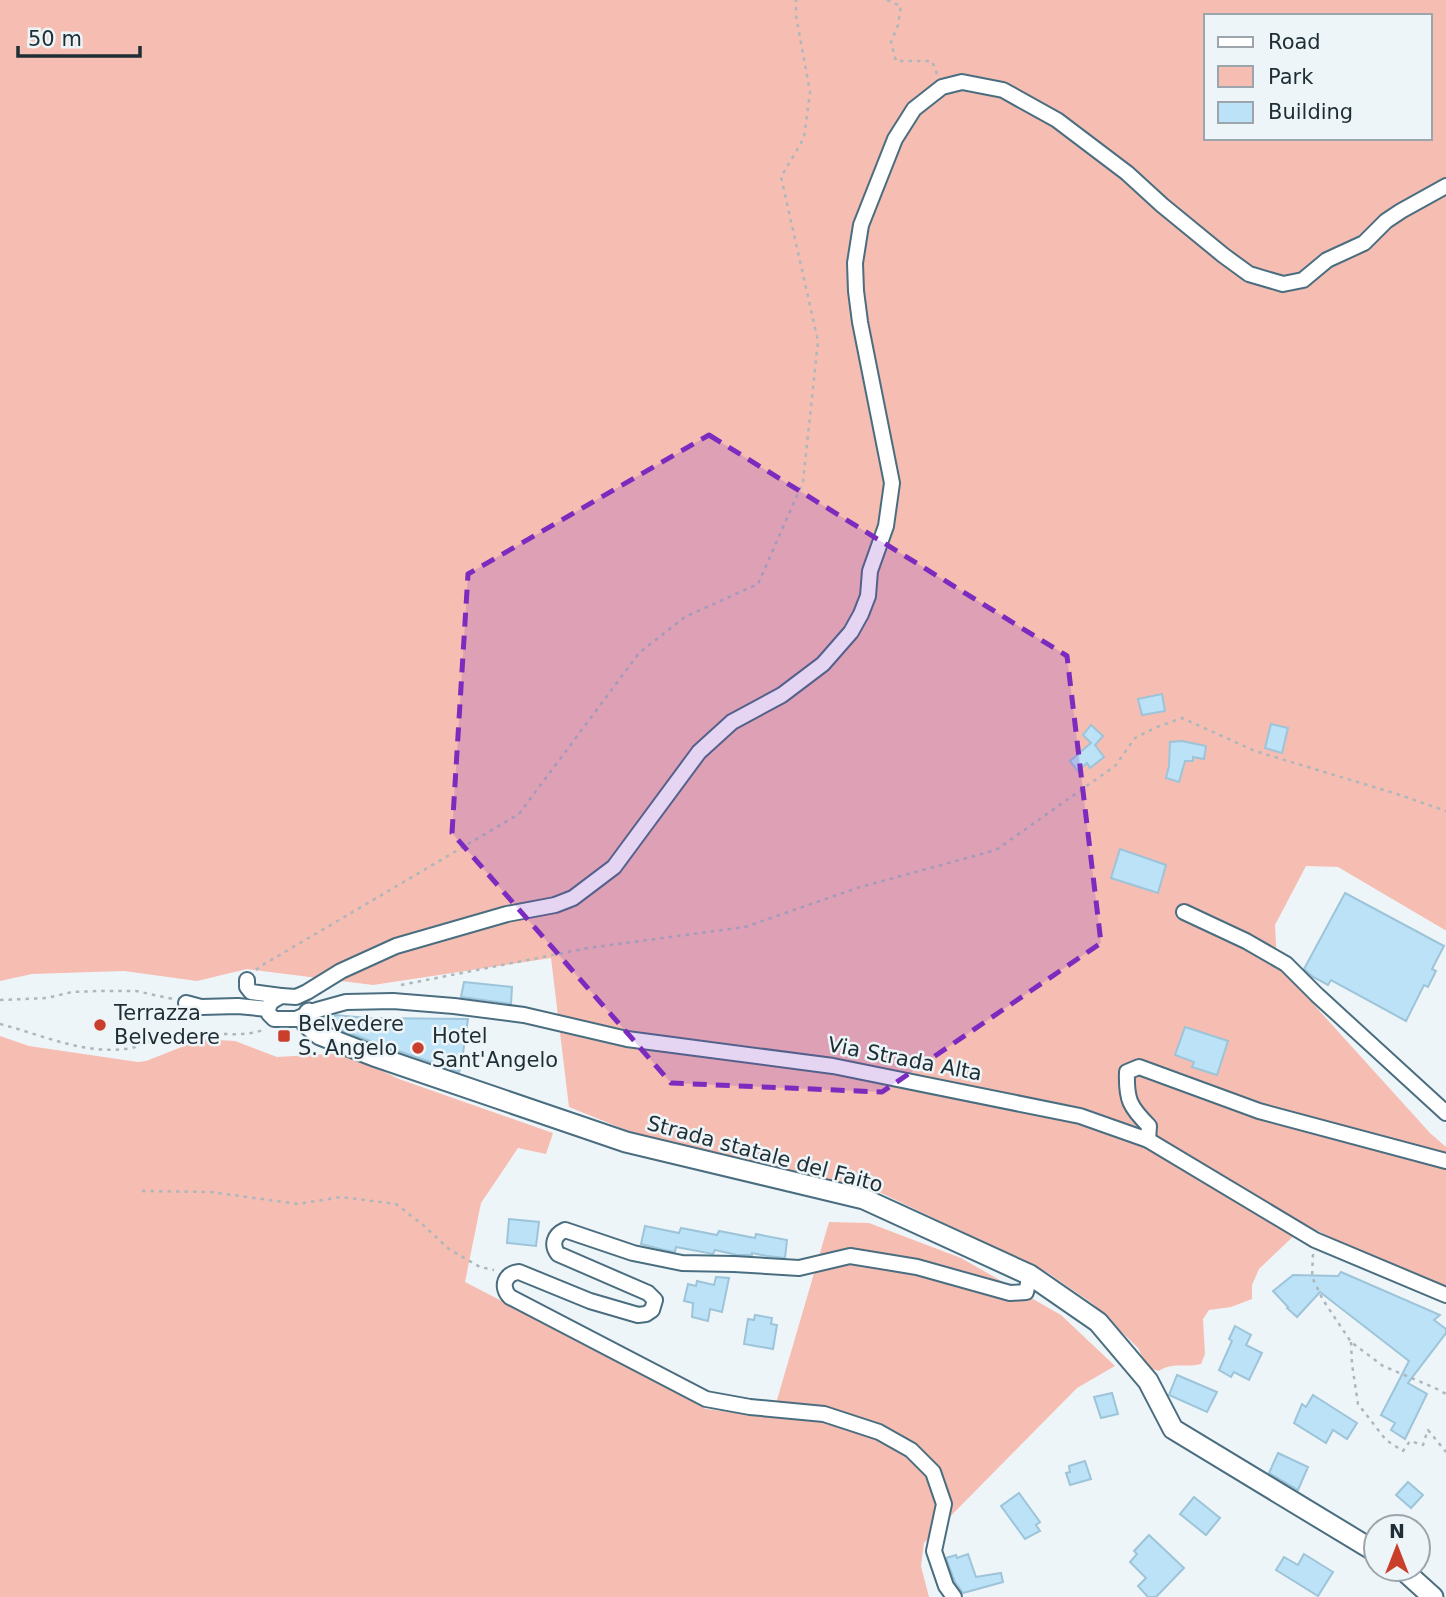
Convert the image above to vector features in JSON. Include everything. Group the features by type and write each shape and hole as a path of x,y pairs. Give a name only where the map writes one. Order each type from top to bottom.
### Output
{"street":[{"path":"247,980 247,987 251,992 296,997 341,971 396,946 573,898 614,867 699,752 732,722 782,695 823,664 851,632 868,596 870,571 886,526 892,483 860,322 855,263 861,225 895,139 914,109 942,87 962,82 1003,90 1057,120 1127,173 1240,268 1249,274 1283,284 1303,280 1327,260 1364,243 1386,221 1401,211 1446,186"},
{"path":"1184,912 1246,941 1286,964 1317,996 1446,1113"},
{"path":"273,1014 271,1002 281,996"},
{"name":"Via Strada Alta","path":"186,1003 201,1007 238,1006 296,1019 313,1011 346,1002 393,1001 454,1006 524,1015 627,1039 833,1066 1080,1115 1148,1140 1315,1240 1446,1296"},
{"name":"Strada statale del Faito","path":"313,1011 307,1024 320,1035 374,1056 626,1142 864,1199 1030,1275 1098,1322 1148,1381 1173,1429 1362,1544"},
{"path":"1148,1140 1149,1126 1135,1112 1126,1091 1127,1072 1139,1067 1259,1111 1446,1161"},
{"path":"954,1597 934,1551 944,1504 933,1472 911,1450 878,1432 824,1414 750,1407 706,1399 510,1297 504,1285 510,1274 519,1272 590,1301 638,1315 652,1310 655,1300 648,1293 558,1254 554,1247 555,1238 565,1230 633,1253 682,1263 799,1268 850,1256 917,1268 1010,1293 1026,1292 1030,1275"},
{"path":"1418,1583 1433,1597"}],"path":[{"path":"247,980 261,966 519,814 639,653 685,617 758,584 803,482 817,341 781,177 804,138 810,92 796,16 796,0"},
{"path":"887,0 901,6 898,25 891,41 896,61 932,61 942,87"},
{"path":"401,985 588,948 745,927 857,888 996,850 1115,766 1135,738 1157,726 1182,718 1255,751 1446,811"},
{"path":"0,1000 47,998 72,992 136,991 186,1003"},
{"path":"0,1024 62,1043 107,1049 132,1048 174,1035 211,1032 239,1035 262,1031 273,1014"},
{"path":"142,1191 211,1192 298,1205 341,1197 396,1205 449,1249 480,1267 510,1274"},
{"path":"1315,1240 1312,1277 1323,1300 1351,1342 1383,1366 1446,1394"},
{"path":"1351,1342 1358,1404 1386,1440 1403,1451 1410,1441 1423,1444 1428,1429 1446,1452"}],"highlighted area":[{"path":"709,435 1067,656 1101,943 882,1092 671,1083 452,833 468,574"}],"green space":[{"path":"0,0 1446,0 1446,930 1338,867 1306,866 1275,925 1277,964 1430,1133 1446,1147 1446,1287 1359,1251 1312,1228 1302,1228 1259,1269 1252,1285 1252,1299 1231,1307 1209,1310 1203,1319 1205,1354 1201,1364 1169,1367 1159,1371 1148,1368 1138,1348 1093,1304 1048,1273 879,1192 648,1139 569,1107 551,958 373,985 247,969 197,981 124,971 32,974 0,981"},
{"path":"0,1036 29,1046 138,1062 202,1039 235,1041 277,1057 345,1053 399,1079 553,1133 546,1154 518,1148 481,1203 465,1282 706,1409 772,1417 829,1222 869,1223 961,1258 1061,1315 1115,1366 1077,1388 924,1543 921,1566 929,1597 0,1597"}],"building":[{"path":"1162,694 1165,711 1142,715 1138,699"},
{"path":"1271,724 1288,728 1282,753 1265,748"},
{"path":"1091,725 1103,736 1095,745 1104,757 1090,768 1087,763 1078,771 1070,761 1091,743 1083,735"},
{"path":"1182,741 1206,746 1204,759 1193,757 1193,761 1185,761 1179,782 1166,778 1170,742"},
{"path":"1120,849 1166,865 1158,893 1111,878"},
{"path":"1345,893 1444,946 1432,969 1436,971 1428,987 1424,985 1406,1021 1331,980 1328,985 1304,969"},
{"path":"464,982 512,987 511,1004 461,997"},
{"name":"Hotel Sant'Angelo","path":"335,1015 468,1019 463,1053 466,1056 459,1072 333,1027"},
{"path":"1185,1027 1228,1041 1217,1075 1192,1067 1194,1062 1175,1055"},
{"path":"509,1219 539,1222 536,1246 507,1243"},
{"path":"645,1226 679,1233 681,1228 717,1235 719,1231 755,1238 756,1234 787,1240 785,1258 752,1253 737,1255 715,1250 713,1254 676,1247 675,1252 664,1250 641,1244"},
{"path":"1341,1272 1440,1315 1434,1320 1446,1329 1446,1333 1408,1383 1427,1394 1405,1439 1391,1430 1395,1423 1381,1415 1409,1361 1320,1292 1297,1317 1273,1291 1293,1275 1338,1276"},
{"path":"716,1277 729,1278 722,1312 710,1309 708,1321 692,1317 693,1303 684,1301 688,1284 696,1286 697,1281 714,1285"},
{"path":"755,1315 772,1318 771,1324 777,1325 773,1349 744,1344 748,1319 754,1320"},
{"path":"1235,1326 1251,1335 1246,1345 1262,1353 1249,1380 1234,1372 1231,1377 1219,1370 1232,1341 1229,1339"},
{"path":"1177,1375 1217,1392 1207,1412 1169,1395"},
{"path":"1112,1393 1118,1414 1101,1418 1094,1397"},
{"path":"1313,1395 1357,1423 1347,1439 1333,1430 1326,1443 1294,1423 1302,1404 1306,1407"},
{"path":"1278,1453 1308,1467 1298,1490 1269,1473"},
{"path":"1085,1461 1091,1479 1070,1485 1066,1473 1070,1472 1069,1466"},
{"path":"1408,1482 1423,1495 1411,1508 1396,1495"},
{"path":"1019,1493 1040,1522 1036,1525 1040,1531 1025,1539 1001,1506"},
{"path":"1194,1497 1220,1518 1206,1535 1180,1514"},
{"path":"1149,1535 1184,1568 1156,1597 1148,1597 1138,1586 1146,1578 1130,1562 1137,1554 1134,1551"},
{"path":"968,1554 976,1577 1001,1573 1003,1582 963,1593 955,1582 946,1558"},
{"path":"1304,1554 1333,1572 1318,1596 1276,1570 1284,1557 1298,1565"}],"place":[{"name":"Terrazza Belvedere","path":"100,1025"},
{"name":"Belvedere S. Angelo","path":"284,1036"},
{"name":"Hotel Sant'Angelo","path":"418,1048"}]}
